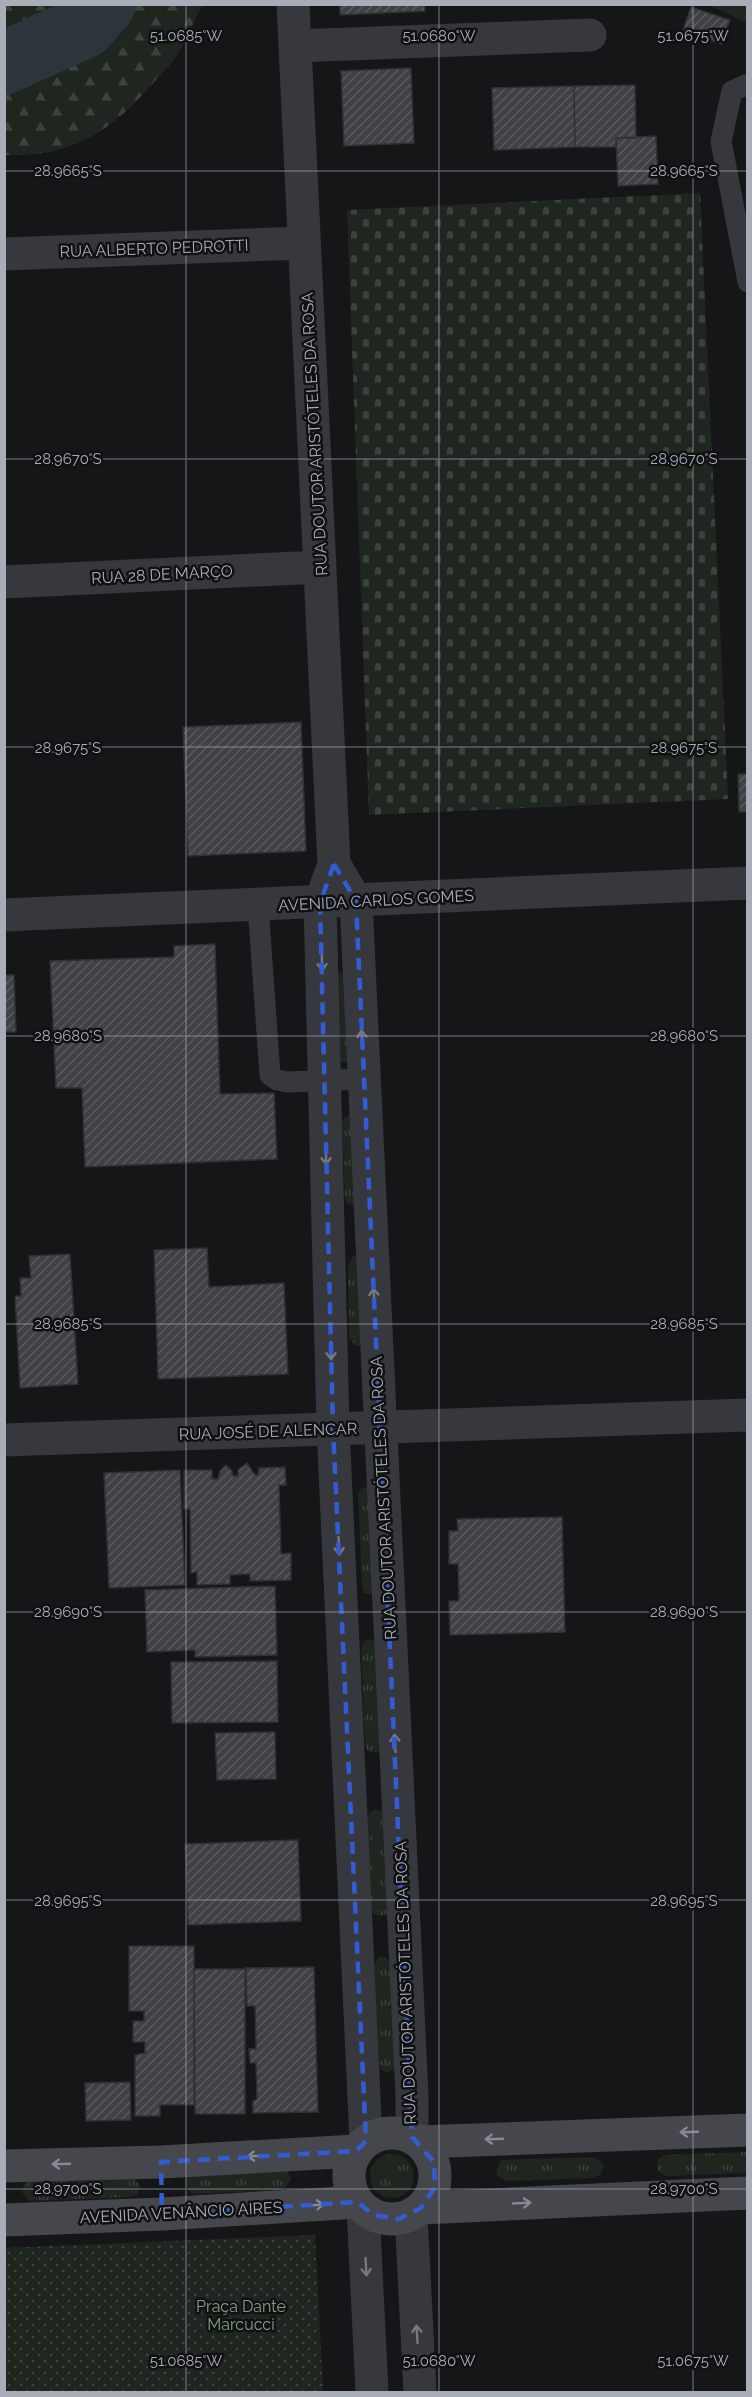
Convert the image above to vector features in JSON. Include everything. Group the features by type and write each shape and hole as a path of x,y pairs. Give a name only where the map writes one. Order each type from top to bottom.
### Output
{"main road":[{"path":"747,2130 416,2140 393,2132 379,2134 361,2146 350,2165 348,2181 353,2196 360,2205 373,2215 386,2219 399,2219 416,2211 747,2193"},
{"path":"416,2140 428,2151 434,2162 436,2174 432,2193 416,2211"},
{"path":"4,2166 161,2162 361,2146"},
{"path":"161,2162 162,2214"},
{"name":"AVENIDA VENÂNCIO AIRES","path":"4,2220 360,2205"}],"street":[{"name":"RUA DOUTOR ARISTÓTELES DA ROSA","path":"293,4 334,864 320,903 333,1428 350,1781 361,2146"},
{"path":"295,46 590,36"},
{"name":"RUA ALBERTO PEDROTTI","path":"4,254 304,243"},
{"name":"RUA 28 DE MARÇO","path":"4,582 320,567"},
{"name":"RUA DOUTOR ARISTÓTELES DA ROSA","path":"334,864 356,901 379,1427 411,2084 416,2140"},
{"name":"AVENIDA CARLOS GOMES","path":"4,915 747,883"},
{"name":"RUA JOSÉ DE ALENCAR","path":"4,1440 747,1415"},
{"path":"350,1781 397,1781"},
{"path":"360,2205 372,2392"},
{"path":"416,2211 420,2392"}],"lane":[{"path":"747,84 732,91 721,141 747,282"},
{"path":"258,905 270,1075 288,1082 364,1080"}],"highlighted area":[{"path":"334,864 356,901 412,2137 434,2162 435,2187 421,2208 399,2219 373,2215 358,2202 162,2214 161,2162 356,2151 366,2141 333,1428 320,903"}],"green space":[{"path":"4,5 203,5 173,61 138,99 106,127 89,138 51,152 5,155"},
{"path":"709,5 747,5 747,23"},
{"path":"700,193 728,799 369,815 347,210"},
{"path":"344,972 350,1063 340,1062 337,975"},
{"path":"350,1114 357,1206 347,1204 345,1198 342,1124 344,1118"},
{"path":"360,1255 362,1346 356,1346 349,1338 348,1265 353,1256"},
{"path":"369,1486 373,1594 364,1593 362,1586 358,1493 362,1488"},
{"path":"369,1639 376,1642 380,1750 375,1753 368,1751 365,1745 361,1648 363,1642"},
{"path":"375,1809 382,1811 387,1914 380,1916 371,1911 367,1819 369,1813"},
{"path":"379,1957 385,1957 391,1962 396,2068 387,2073 379,2068 374,1966"},
{"path":"747,2152 747,2173 665,2176 657,2170 658,2159 665,2155"},
{"path":"392,2154 407,2161 414,2176 407,2191 392,2198 377,2191 370,2176 377,2161"},
{"path":"593,2157 604,2167 600,2175 593,2178 506,2181 499,2177 496,2171 501,2160"},
{"path":"287,2170 291,2179 286,2187 277,2190 194,2194 185,2184 187,2176"},
{"path":"133,2176 140,2186 137,2195 130,2197 29,2201 21,2191 27,2181"},
{"name":"Praça Dante Marcucci","path":"315,2235 323,2392 5,2392 5,2248"}],"building":[{"path":"340,4 425,4 425,11 340,15"},
{"path":"691,7 730,20 721,44 683,30"},
{"path":"411,68 414,143 344,146 341,71"},
{"path":"635,85 636,138 616,138 616,147 575,147 574,86"},
{"path":"574,86 575,147 494,150 492,88"},
{"path":"656,136 658,184 618,186 616,138"},
{"path":"301,722 306,851 188,856 183,727"},
{"path":"738,774 748,774 748,812 739,812"},
{"path":"215,944 220,1094 274,1093 277,1159 85,1167 82,1088 56,1088 50,961 174,957 174,946"},
{"path":"4,975 14,975 16,1032 4,1032"},
{"path":"207,1248 209,1287 284,1283 288,1374 158,1379 154,1250"},
{"path":"70,1254 78,1384 20,1388 15,1296 21,1296 20,1278 31,1278 29,1256"},
{"path":"247,1463 255,1475 258,1475 259,1468 285,1467 286,1485 279,1485 281,1554 291,1553 291,1580 250,1581 250,1574 230,1575 230,1584 197,1585 197,1572 191,1573 190,1509 184,1509 184,1470 212,1470 212,1479 218,1479 220,1471 226,1465 232,1471 233,1476 238,1476 238,1470"},
{"path":"180,1470 185,1585 109,1588 104,1473"},
{"path":"562,1517 565,1632 450,1635 449,1601 459,1601 458,1564 449,1564 449,1531 458,1531 457,1519"},
{"path":"275,1586 277,1655 195,1657 195,1650 147,1652 145,1590"},
{"path":"277,1661 278,1722 172,1723 171,1662"},
{"path":"275,1732 276,1779 217,1780 215,1733"},
{"path":"298,1840 301,1921 188,1925 185,1844"},
{"path":"129,1946 194,1946 194,2105 160,2105 160,2116 135,2116 135,2055 145,2053 145,2042 133,2042 133,2021 144,2021 144,2011 129,2011"},
{"path":"314,1967 318,2112 253,2113 253,2101 257,2099 256,2063 250,2063 249,2049 256,2049 255,2006 247,2006 246,1968"},
{"path":"194,1969 245,1969 245,2114 195,2114"},
{"path":"130,2082 131,2120 86,2121 85,2083"}],"waterway":[{"path":"4,63 84,27 104,4"}]}
